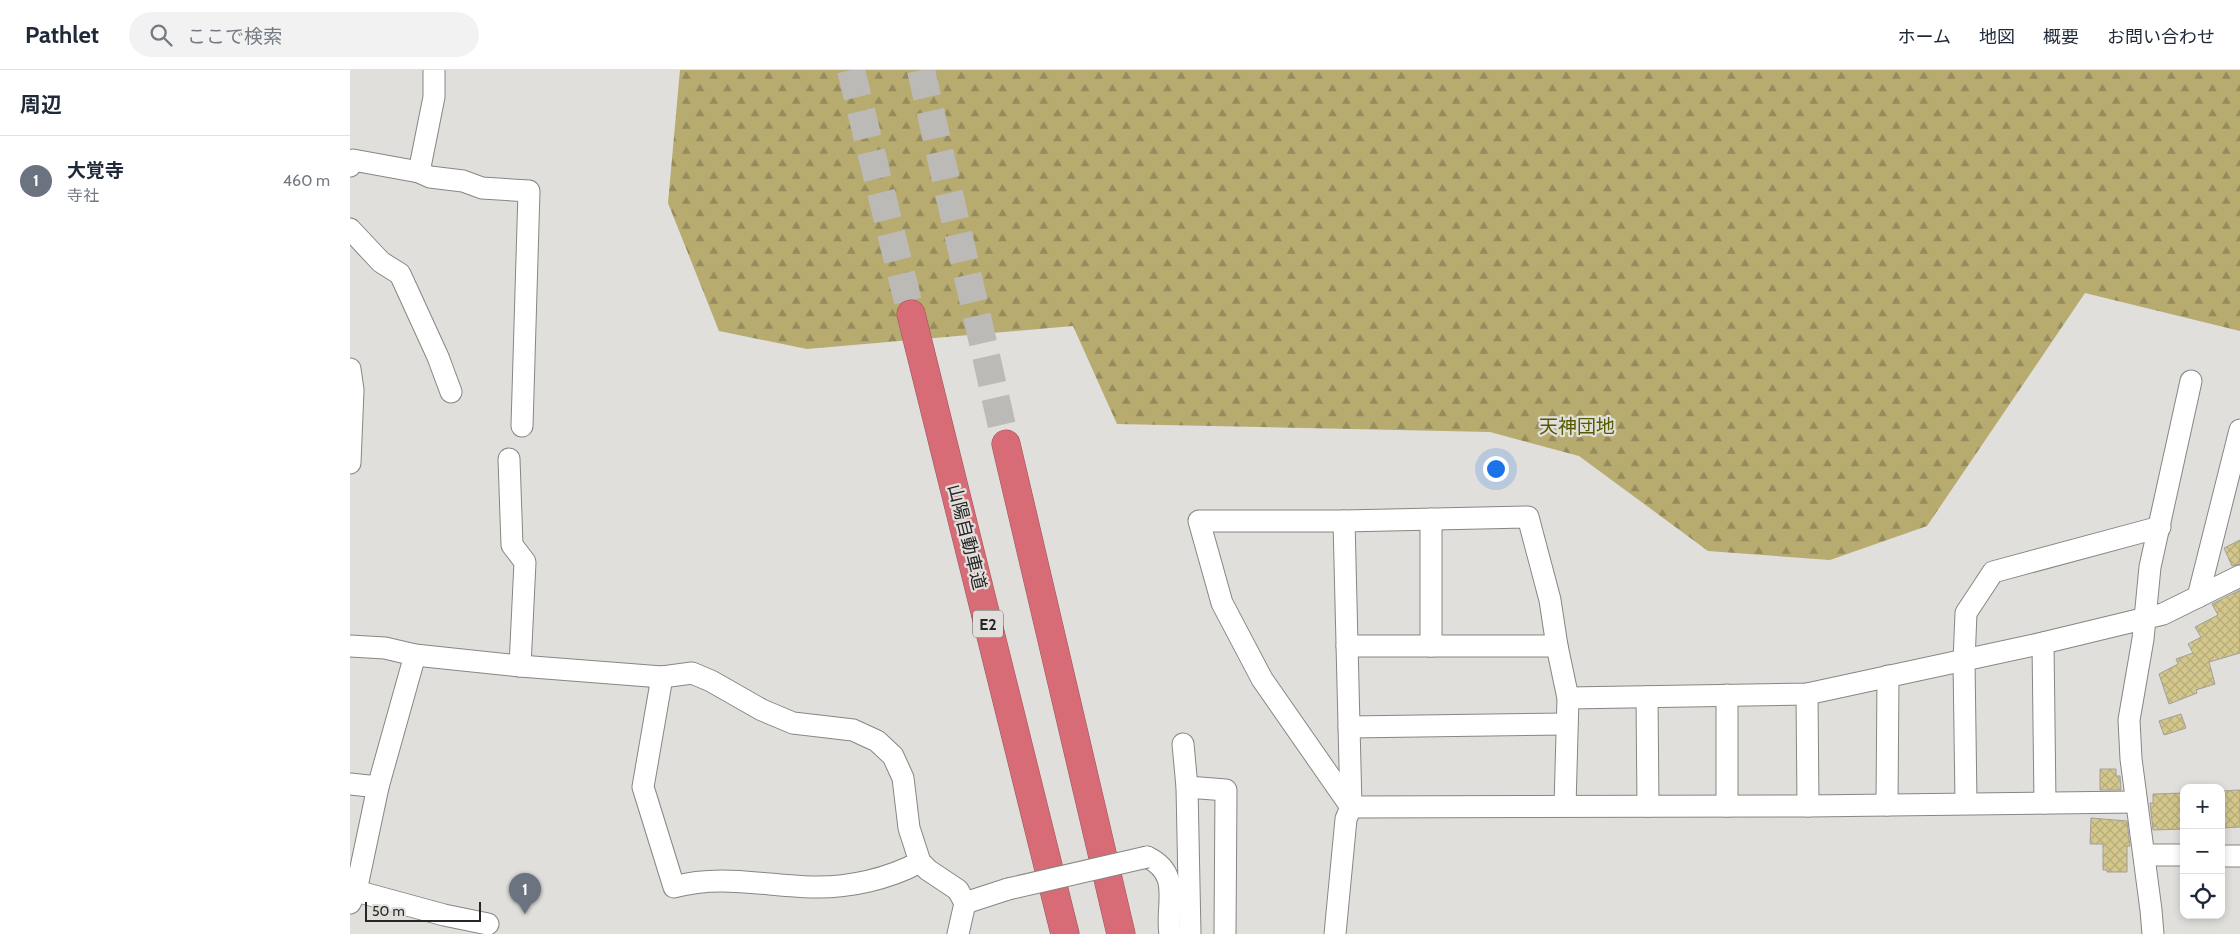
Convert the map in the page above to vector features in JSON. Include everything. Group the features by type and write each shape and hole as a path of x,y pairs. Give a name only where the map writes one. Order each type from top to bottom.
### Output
{"highway":[{"name":"山陽自動車道","path":"911,314 1065,934"},
{"path":"1006,444 1122,934"}],"street":[{"path":"419,172 434,97 434,70"},
{"path":"350,166 352,160 419,172 430,177 463,181 482,188 529,191 522,426"},
{"path":"350,229 381,262 400,274 438,357 451,392"},
{"path":"350,369 352,390 350,462"},
{"path":"2153,934 2136,802 2130,720 2145,619 2150,567 2191,381"},
{"path":"2198,597 2231,494 2240,430"},
{"path":"509,459 512,545 525,562 520,666"},
{"path":"1351,806 1262,679 1222,603 1199,521 1344,521 1528,516 1550,600 1568,698 1565,806"},
{"path":"1431,646 1432,519"},
{"path":"1335,934 1346,819 1351,806 1344,521"},
{"path":"1966,803 1964,661 1966,613 1992,572 2160,527"},
{"path":"1568,698 1807,694 2043,644 2145,619 2163,614 2240,576"},
{"path":"2043,644 2045,803"},
{"path":"350,646 385,648 415,655 520,666 662,677 692,673 711,681 762,710 793,723 853,730 877,741 893,756 903,778 909,828 920,862 928,870 958,890 965,903 958,934"},
{"path":"1347,646 1557,646"},
{"path":"415,655 378,787 353,897 488,924"},
{"path":"1887,805 1888,676"},
{"path":"662,677 643,787 674,888 708,881 745,881 830,887 877,879 902,872 920,862"},
{"path":"1807,694 1808,806"},
{"path":"1727,696 1727,806"},
{"path":"1647,697 1648,806"},
{"path":"1349,728 1568,724"},
{"path":"1183,744 1187,787 1190,934"},
{"path":"350,784 378,787"},
{"path":"1187,787 1226,790 1225,934"},
{"path":"1351,806 1808,806 2136,802"},
{"path":"2144,855 2180,855"},
{"path":"2225,856 2240,856"},
{"path":"965,903 1008,889 1147,858 1156,862 1172,888 1170,934"}],"green space":[{"path":"680,70 2240,70 2240,331 2085,293 1927,526 1830,560 1708,551 1579,456 1490,432 1117,424 1073,326 807,349 719,331 668,203"}],"building":[{"path":"2240,540 2240,564 2232,566 2224,548"},
{"path":"2240,590 2240,653 2209,662 2215,684 2196,690 2197,693 2169,704 2159,674 2178,664 2176,659 2193,653 2188,644 2201,637 2195,627 2218,615 2212,604"},
{"path":"2181,714 2186,728 2164,735 2159,721"},
{"path":"2100,769 2116,769 2116,776 2120,776 2121,790 2100,790"},
{"path":"2240,790 2240,827 2225,828 2225,791"},
{"path":"2180,793 2180,829 2153,830 2150,803 2153,803 2153,794"},
{"path":"2091,818 2127,821 2130,846 2127,846 2127,872 2107,872 2107,870 2103,870 2103,844 2090,844"}],"tunnel":[{"path":"851,70 911,314"},
{"path":"921,70 1006,444"}],"place":[{"name":"大覚寺","path":"525,914"}],"district":[{"name":"天神団地","path":"1577,426"}]}
